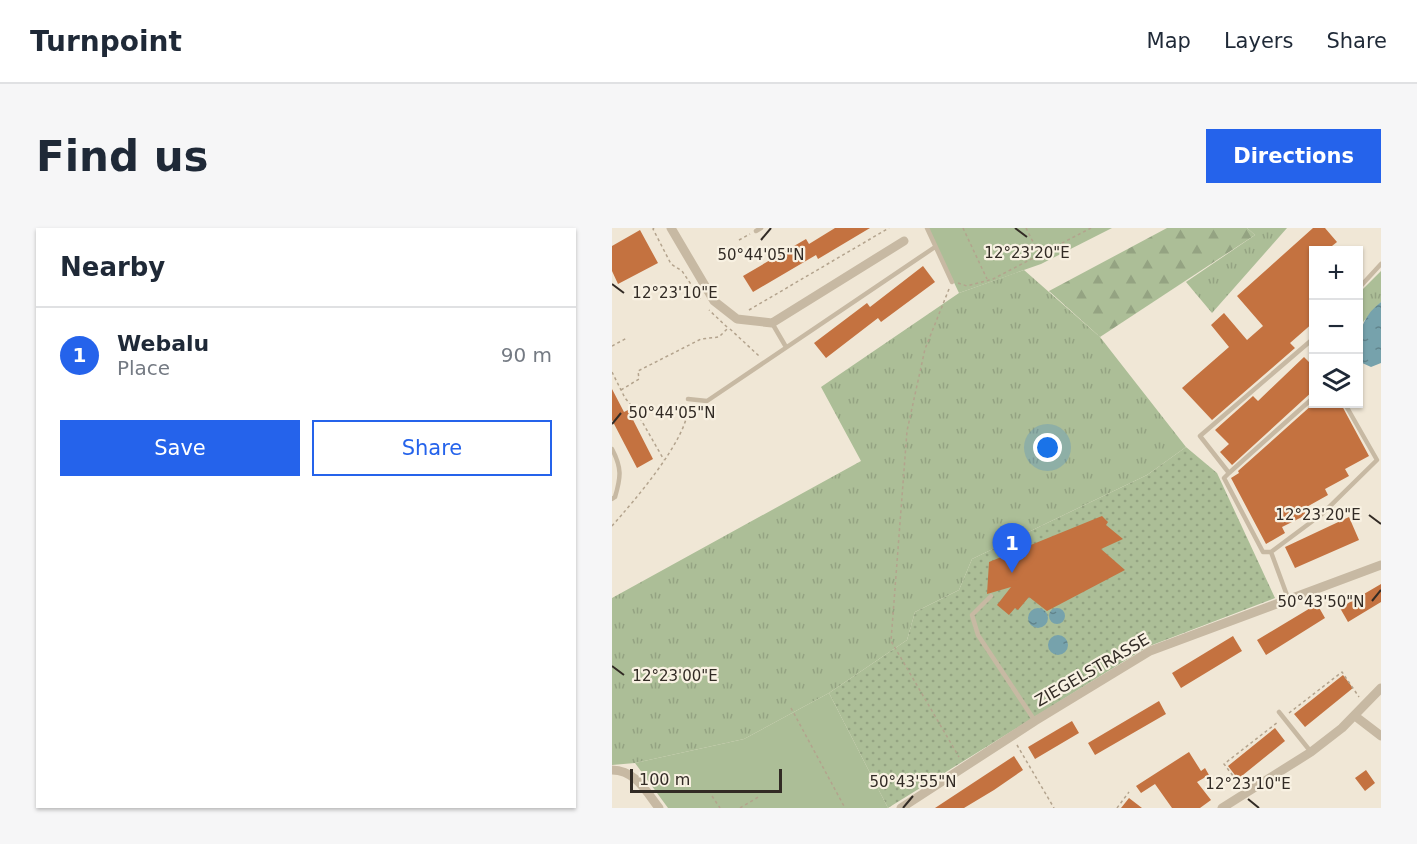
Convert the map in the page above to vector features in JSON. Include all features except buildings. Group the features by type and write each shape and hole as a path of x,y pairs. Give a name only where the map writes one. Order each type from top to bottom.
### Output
{"street":[{"path":"671,228 714,301 736,319 772,323 904,241"},
{"name":"ZIEGELSTRASSE","path":"901,808 1035,721 1150,651 1381,565"},
{"path":"1222,808 1311,752 1354,716 1381,688"},
{"path":"1354,716 1381,736"},
{"path":"614,770 630,774 659,808"}],"lane":[{"path":"927,228 952,282"},
{"path":"688,399 707,401 935,247"},
{"path":"1363,284 1381,264"},
{"path":"772,323 786,347"},
{"path":"1229,473 1200,436 1309,342"},
{"path":"1309,401 1224,478 1263,552 1271,552 1322,514 1377,460 1347,408"},
{"path":"612,449 619,464 620,480 615,497 612,499"},
{"path":"1271,552 1288,598"},
{"path":"991,596 972,615 978,634 1035,721"},
{"path":"1279,712 1311,752"}],"path":[{"path":"653,228 671,264 682,271 701,299"},
{"path":"621,390 639,379 638,371 701,339 719,338 742,309 750,310 889,228"},
{"path":"963,228 987,280"},
{"path":"1026,228 1039,255"},
{"path":"965,766 932,714 891,641 907,431 925,349 952,282 967,286 987,280 1090,228"},
{"path":"740,240 758,229"},
{"path":"706,307 712,315 759,356 762,362"},
{"path":"612,346 627,338"},
{"path":"612,372 664,461"},
{"path":"612,526 664,461 688,418 688,399"},
{"path":"791,708 845,808"},
{"path":"1012,736 1054,808"},
{"path":"1117,808 1129,792"},
{"path":"712,796 720,808"},
{"path":"740,808 759,796"}],"green space":[{"path":"928,228 1112,228 1041,264 959,293"},
{"path":"1167,228 1247,228 1255,235 1100,337 1049,291"},
{"path":"1247,228 1287,228 1212,313 1186,282 1255,235"},
{"path":"1024,270 1100,337 1186,447 1147,475 972,559 959,590 915,612 907,640 829,693 744,739 635,763 612,765 612,598 861,461 821,387 959,293"},
{"path":"1381,271 1381,302 1363,322 1363,300 1363,289"},
{"path":"1186,447 1217,473 1275,598 1147,647 888,808 829,693 907,640 915,612 959,590 972,559 1147,475"},
{"path":"829,693 888,808 668,808 635,763 744,739"}],"water":[{"path":"1381,302 1381,363 1371,367 1363,363 1363,326 1374,308"},
{"path":"1038,608 1045,611 1048,618 1045,625 1038,628 1031,625 1028,618 1031,611"},
{"path":"1054,608 1060,608 1065,616 1063,622 1054,624 1049,619 1049,613"},
{"path":"1058,635 1065,638 1068,645 1065,652 1058,655 1051,652 1048,645 1051,638"}],"place":[{"name":"Webalu","path":"1012,573"}]}
